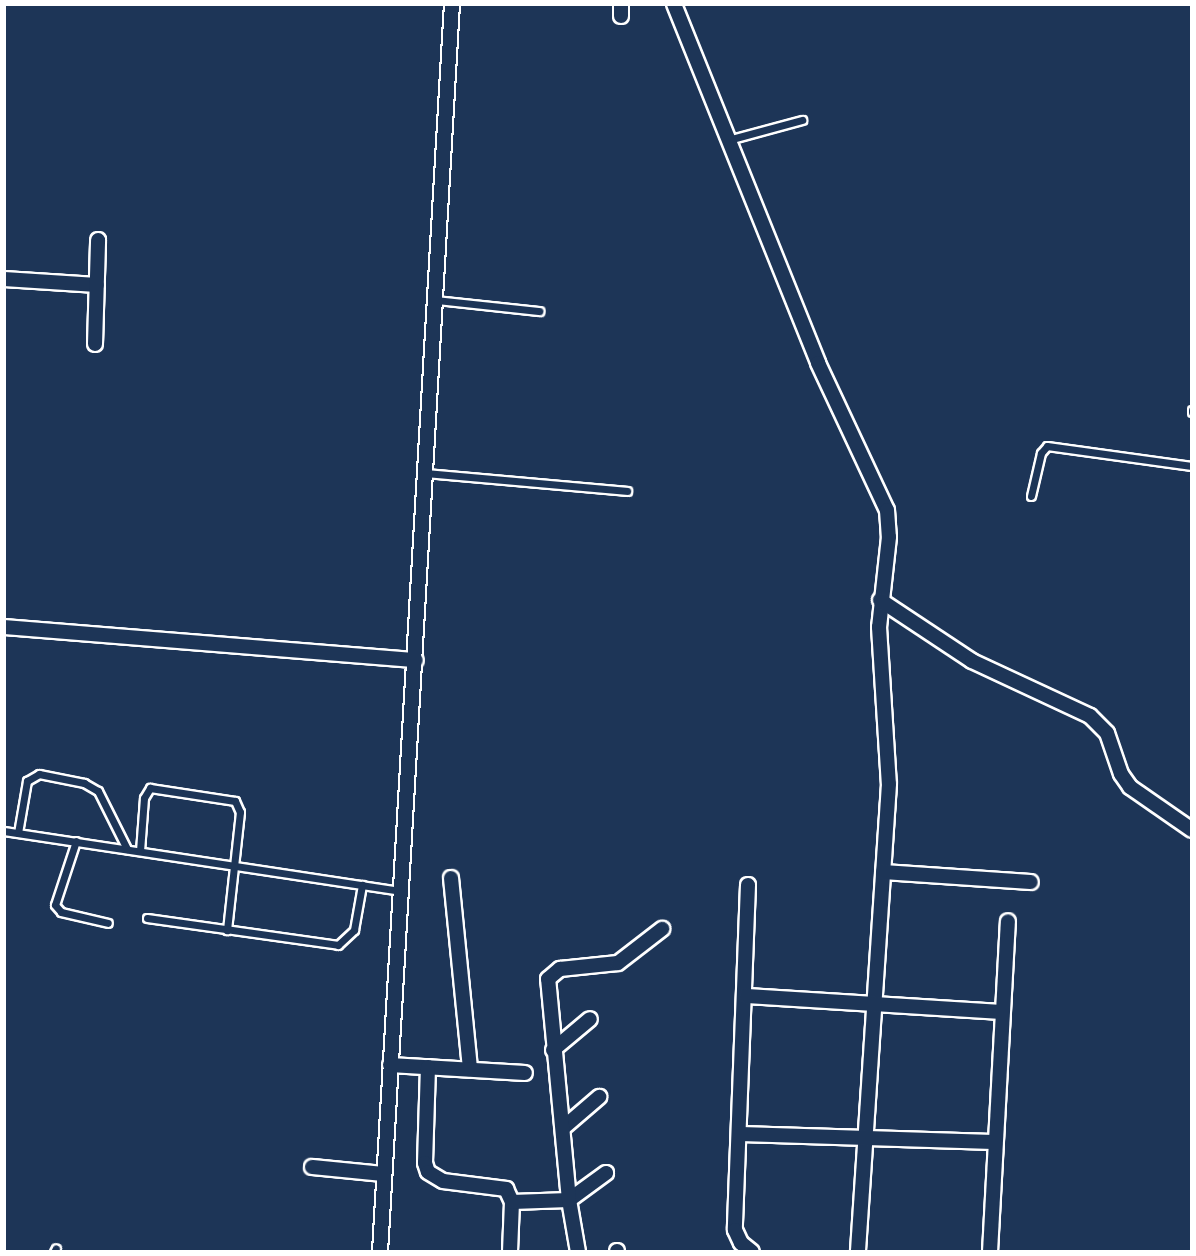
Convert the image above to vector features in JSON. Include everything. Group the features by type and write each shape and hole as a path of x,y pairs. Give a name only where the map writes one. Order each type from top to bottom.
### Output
{"street":[{"path":"380,1251 416,660 452,4"},
{"path":"674,4 818,363 883,497 889,537 880,600 880,651 889,765 858,1251"},
{"path":"95,344 98,240"},
{"path":"4,279 97,285"},
{"path":"880,600 972,661 1090,716 1107,733 1121,774 1130,787 1191,830"},
{"path":"4,627 416,660"},
{"path":"883,872 1031,882"},
{"path":"451,878 470,1070"},
{"path":"748,885 746,996 735,1230 741,1243 752,1251"},
{"path":"990,1251 994,1142 1008,921"},
{"path":"578,1251 569,1200 546,987 552,973 618,963 662,929"},
{"path":"746,996 1004,1012"},
{"path":"553,1050 590,1019"},
{"path":"390,1065 525,1073"},
{"path":"428,1067 424,1163 428,1172 443,1181 500,1186 510,1194 512,1202 510,1251"},
{"path":"563,1128 599,1097"},
{"path":"740,1134 994,1142"},
{"path":"312,1167 384,1174"},
{"path":"512,1202 569,1200 606,1173"}],"lane":[{"path":"728,140 802,120"},
{"path":"436,300 539,311"},
{"path":"1031,496 1041,453 1047,446 1191,466"},
{"path":"426,473 627,491"},
{"path":"18,833 27,781 39,774 84,783 98,791 127,849"},
{"path":"140,851 144,798 150,789 157,787 238,804 227,930"},
{"path":"4,831 401,891"},
{"path":"76,841 55,905 61,912 108,923"},
{"path":"147,918 338,945 354,930 362,885"}]}
